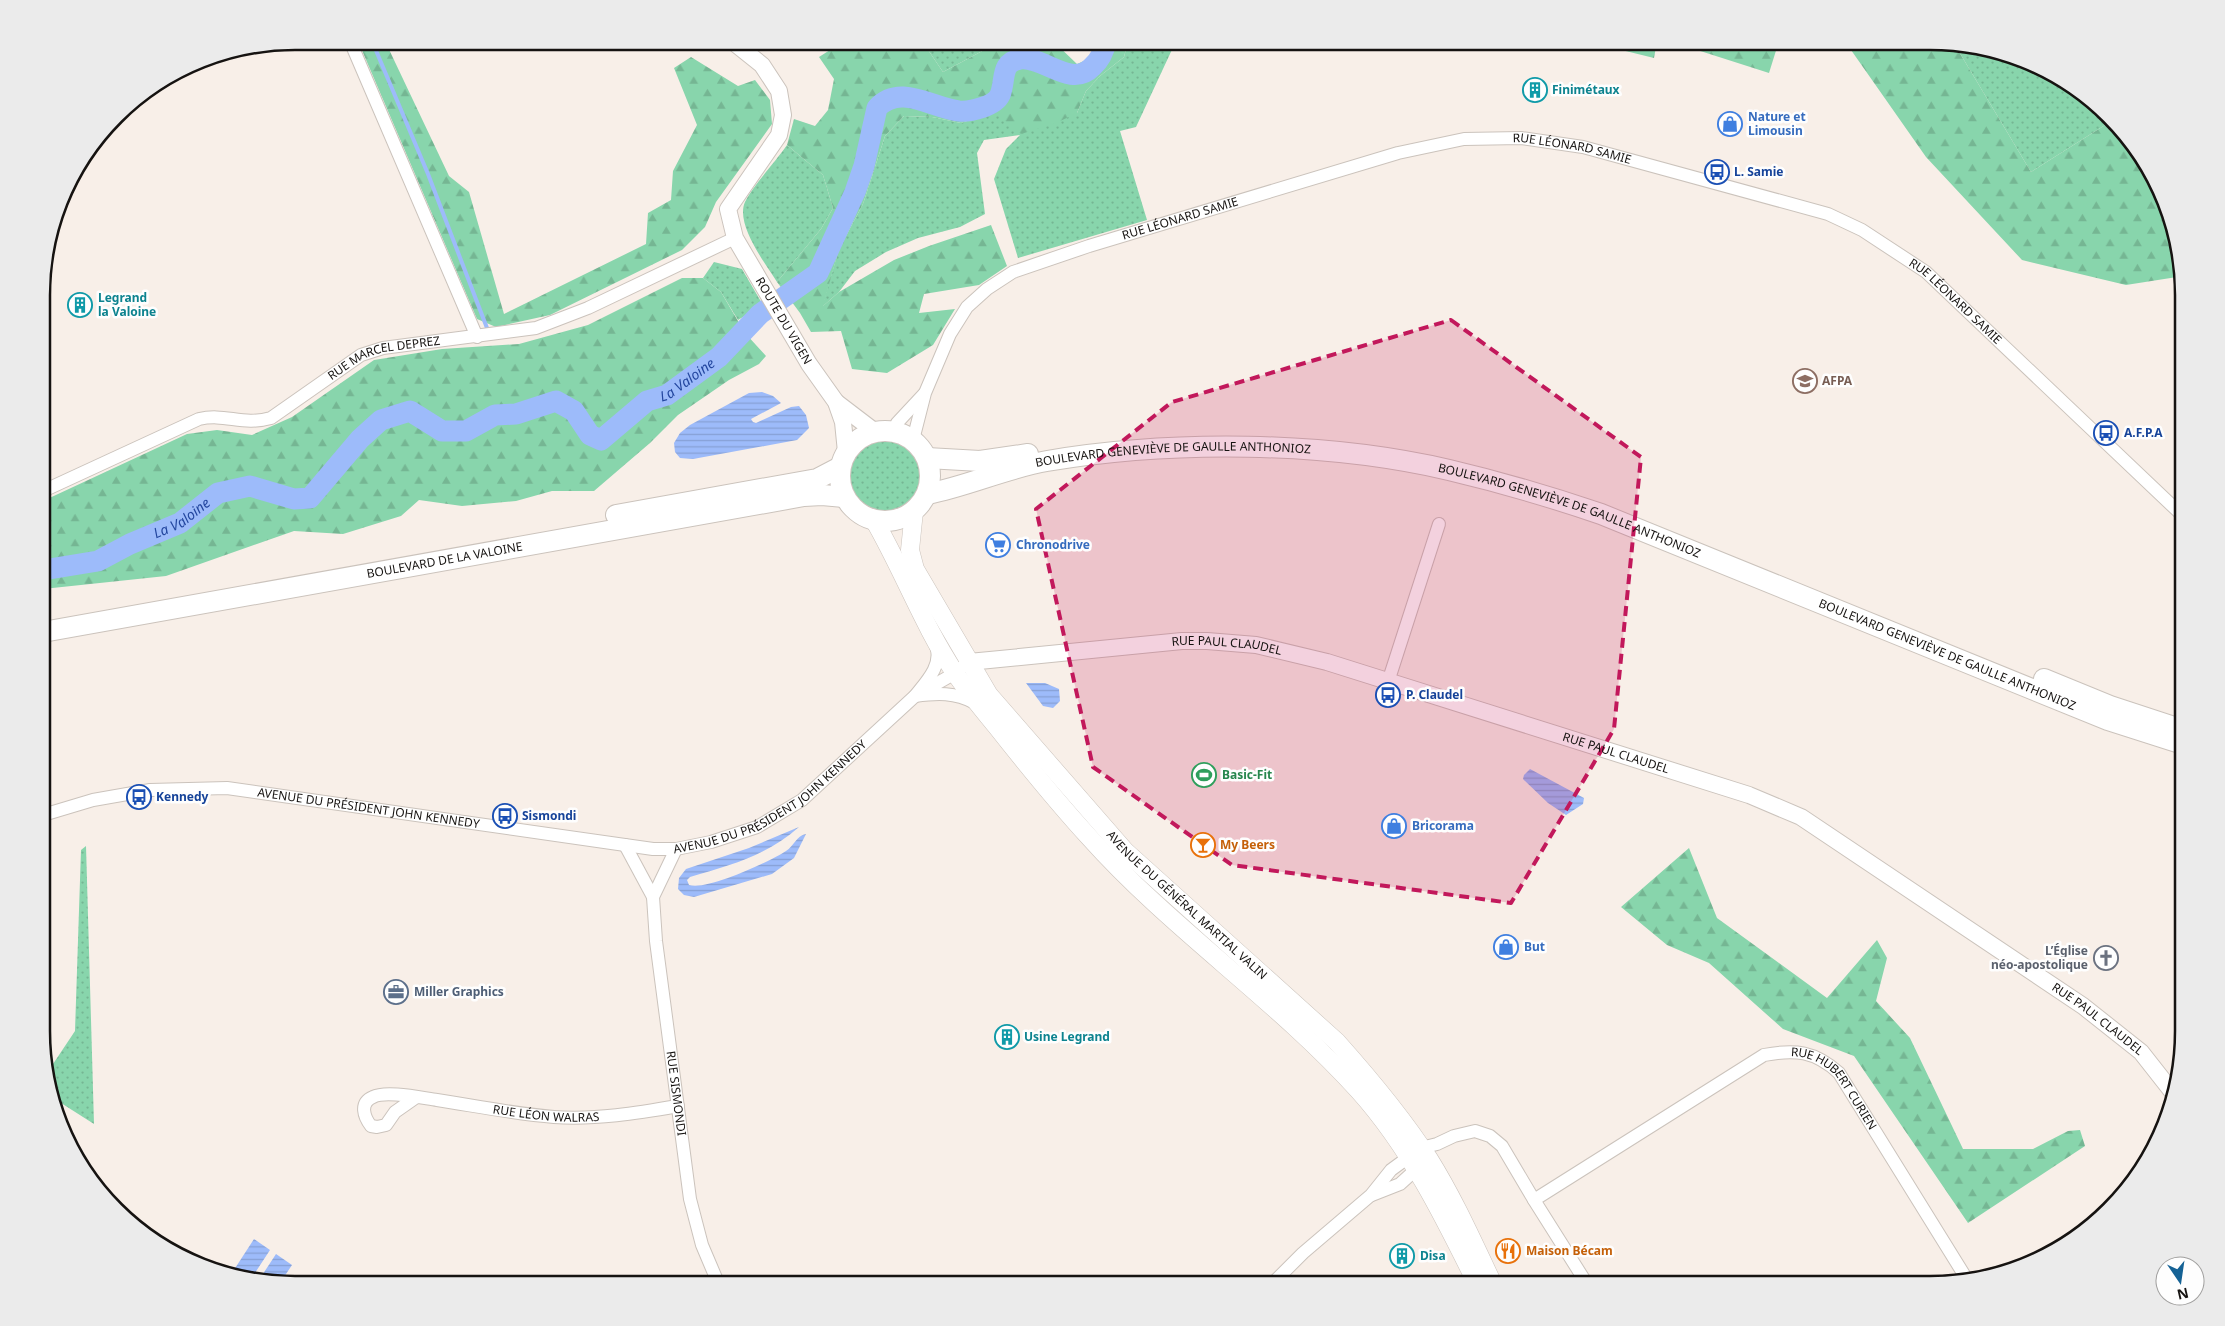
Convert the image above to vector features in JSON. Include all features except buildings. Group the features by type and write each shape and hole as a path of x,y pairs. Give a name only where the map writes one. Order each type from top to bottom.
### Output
{"main road":[{"path":"884,431 914,440 927,458 930,476 927,494 914,511 897,520 886,522 874,520 854,510 844,497 839,482 843,459 861,437 884,431"},
{"name":"BOULEVARD GENEVIÈVE DE GAULLE ANTHONIOZ","path":"927,458 980,461 1119,440 1213,436 1284,438 1365,444 1429,455 1543,483 1604,504 2110,706 2175,727"},
{"name":"BOULEVARD GENEVIÈVE DE GAULLE ANTHONIOZ","path":"927,494 953,489 990,475 1046,461 1122,452 1250,448 1322,451 1448,470 1547,496 1601,514 2108,720 2175,741"},
{"name":"BOULEVARD DE LA VALOINE","path":"50,618 817,479 843,459"},
{"name":"BOULEVARD DE LA VALOINE","path":"50,631 804,496 844,497"},
{"name":"AVENUE DU GÉNÉRAL MARTIAL VALIN","path":"914,511 910,550 915,569 958,667 979,705 1091,840 1160,908 1298,1028 1360,1092 1390,1130 1422,1156 1441,1212 1473,1276"},
{"name":"AVENUE DU GÉNÉRAL MARTIAL VALIN","path":"874,520 928,624 958,667 989,695 1125,851 1337,1042 1386,1099 1455,1205 1489,1276"}],"street":[{"path":"354,50 477,337"},
{"name":"ROUTE DU VIGEN","path":"743,50 762,65 779,91 783,115 779,135 728,209 736,238 809,364 836,402 842,422 843,459"},
{"name":"RUE LÉONARD SAMIE","path":"925,392 950,334 967,308 987,289 1013,272 1089,246 1398,153 1464,139 1521,138 1583,147 1828,214 1862,230 1926,272 2175,508"},
{"name":"RUE MARCEL DEPREZ","path":"50,488 199,419 222,417 256,422 271,418 361,355 383,348 536,328 588,308 736,238"},
{"path":"884,431 897,423 925,392"},
{"path":"914,440 925,392"},
{"name":"ROUTE DU VIGEN","path":"836,402 884,431"},
{"path":"1388,682 1439,524"},
{"name":"AVENUE DU PRÉSIDENT JOHN KENNEDY","path":"915,696 937,664 938,652 928,624"},
{"name":"RUE PAUL CLAUDEL","path":"958,667 1182,641 1233,642 1274,648 1749,795 1801,818 2110,1026 2141,1052 2168,1087"},
{"name":"AVENUE DU PRÉSIDENT JOHN KENNEDY","path":"929,677 945,667 958,667"},
{"name":"AVENUE DU PRÉSIDENT JOHN KENNEDY","path":"50,813 93,800 150,790 227,788 653,849 676,849 742,833 757,827 802,800 915,696 958,667"},
{"path":"915,696 944,693 964,697 979,705"},
{"name":"RUE SISMONDI","path":"625,845 653,897 656,941 690,1199 702,1245 715,1276"},
{"name":"RUE SISMONDI","path":"653,897 676,849"},
{"name":"RUE HUBERT CURIEN","path":"1534,1200 1764,1055 1786,1051 1807,1054 1826,1060 1839,1072 1964,1274"},
{"name":"RUE LÉON WALRAS","path":"415,1098 554,1117 622,1116 678,1106"},
{"path":"1280,1276 1303,1253 1371,1195 1400,1184 1422,1156 1454,1136 1475,1131 1490,1136 1502,1146 1582,1276"}],"highlighted area":[{"path":"1451,320 1641,457 1614,729 1511,903 1232,865 1093,767 1036,509 1172,402"}],"green space":[{"path":"362,50 389,50 449,176 469,192 504,314 646,244 648,213 671,200 673,171 697,125 674,68 691,57 738,86 755,80 770,100 772,124 716,202 705,227 682,250 550,315 496,327 477,319"},
{"path":"830,50 928,50 943,72 984,50 1062,50 1077,64 1093,57 1100,50 1126,50 1124,57 1100,76 1086,91 1077,113 1056,123 1021,134 994,112 961,123 932,117 904,116 885,136 863,204 839,249 823,306 839,292 894,260 991,225 1007,266 979,285 924,294 919,313 955,309 933,345 887,373 852,369 841,331 811,332 800,313 777,282 821,229 833,208 823,175 787,145 794,119 815,126 828,110 834,79 819,57"},
{"path":"928,50 984,50 943,72"},
{"path":"1126,50 1172,50 1136,127 1120,131 1147,220 1018,258 994,179 1006,149 1020,135 984,140 977,153 985,214 960,227 918,238 886,252 855,271 839,292 822,307 839,249 863,204 885,136 904,116 932,117 961,123 994,112 1077,113 1086,91 1100,76 1124,57"},
{"path":"1622,50 1655,50 1654,58"},
{"path":"1697,50 1776,50 1769,73"},
{"path":"1851,50 1959,52 2031,172 2106,125 2134,159 2150,187 2167,232 2174,277 2126,285 2022,260 1926,157"},
{"path":"1959,52 1993,58 2038,75 2066,91 2106,125 2031,172"},
{"path":"787,145 823,175 833,208 821,229 777,282 753,243 744,221 743,211 745,202 759,181"},
{"path":"714,262 742,269 763,305 738,320 721,292 703,278"},
{"path":"682,278 703,278 721,292 745,333 766,356 759,364 729,380 678,415 650,443 594,491 552,491 516,501 462,506 419,500 401,516 343,534 294,531 166,576 50,588 50,498 187,434 217,430 252,435 292,417 374,360 442,349 519,344 588,325"},
{"path":"878,437 892,437 906,443 917,454 921,460 923,475 921,490 912,502 900,511 878,513 864,507 853,496 847,482 847,468 853,454 864,443"},
{"path":"86,846 94,1124 61,1103 52,1065 75,1031 81,850"},
{"path":"1689,848 1717,918 1827,998 1877,940 1887,958 1876,1001 1910,1038 1963,1149 2033,1149 2068,1131 2080,1130 2085,1146 1968,1223 1854,1056 1783,1029 1709,963 1667,945 1621,907"}],"water":[{"path":"762,392 773,396 781,403 751,419 753,422 756,423 791,407 799,406 806,415 809,428 797,440 693,459 680,458 675,452 674,443 680,433 690,425 749,393"},
{"path":"1026,683 1045,683 1059,689 1060,701 1053,708 1043,706"},
{"path":"1530,769 1584,798 1583,804 1566,815 1548,803 1523,779"},
{"path":"799,827 787,837 761,852 734,864 690,877 687,880 689,885 698,886 723,880 766,862 786,851 800,837 806,834 794,858 772,874 694,897 684,895 678,889 679,878 686,869 749,848"},
{"path":"254,1239 270,1250 255,1273 235,1269"},
{"path":"276,1254 292,1265 285,1275 263,1274"}],"waterway":[{"path":"376,50 428,174 487,328"},
{"name":"La Valoine","path":"50,569 98,561 130,544 180,523 218,493 250,486 294,499 310,498 360,439 381,420 410,411 442,431 466,431 495,415 516,414 556,401 574,411 590,435 601,440 647,401 667,395 719,357 760,314 818,273 855,192 864,166 877,108 886,101 906,97 959,111 976,109 988,105 997,99 1002,89 1006,68 1014,61 1029,59 1066,73 1084,73 1099,59 1104,50"}],"place":[{"name":"Finimétaux","path":"1535,90"},
{"name":"Nature et Limousin","path":"1730,124"},
{"name":"L. Samie","path":"1717,172"},
{"name":"Legrand la Valoine","path":"80,305"},
{"name":"AFPA","path":"1805,381"},
{"name":"A.F.P.A","path":"2106,433"},
{"name":"Chronodrive","path":"998,545"},
{"name":"P. Claudel","path":"1388,695"},
{"name":"Basic-Fit","path":"1204,775"},
{"name":"Kennedy","path":"139,797"},
{"name":"Sismondi","path":"505,816"},
{"name":"Bricorama","path":"1394,826"},
{"name":"My Beers","path":"1203,845"},
{"name":"But","path":"1506,947"},
{"name":"L’Église néo-apostolique","path":"2106,958"},
{"name":"Miller Graphics","path":"396,992"},
{"name":"Usine Legrand","path":"1007,1037"},
{"name":"Maison Bécam","path":"1508,1251"},
{"name":"Disa","path":"1402,1256"}]}
